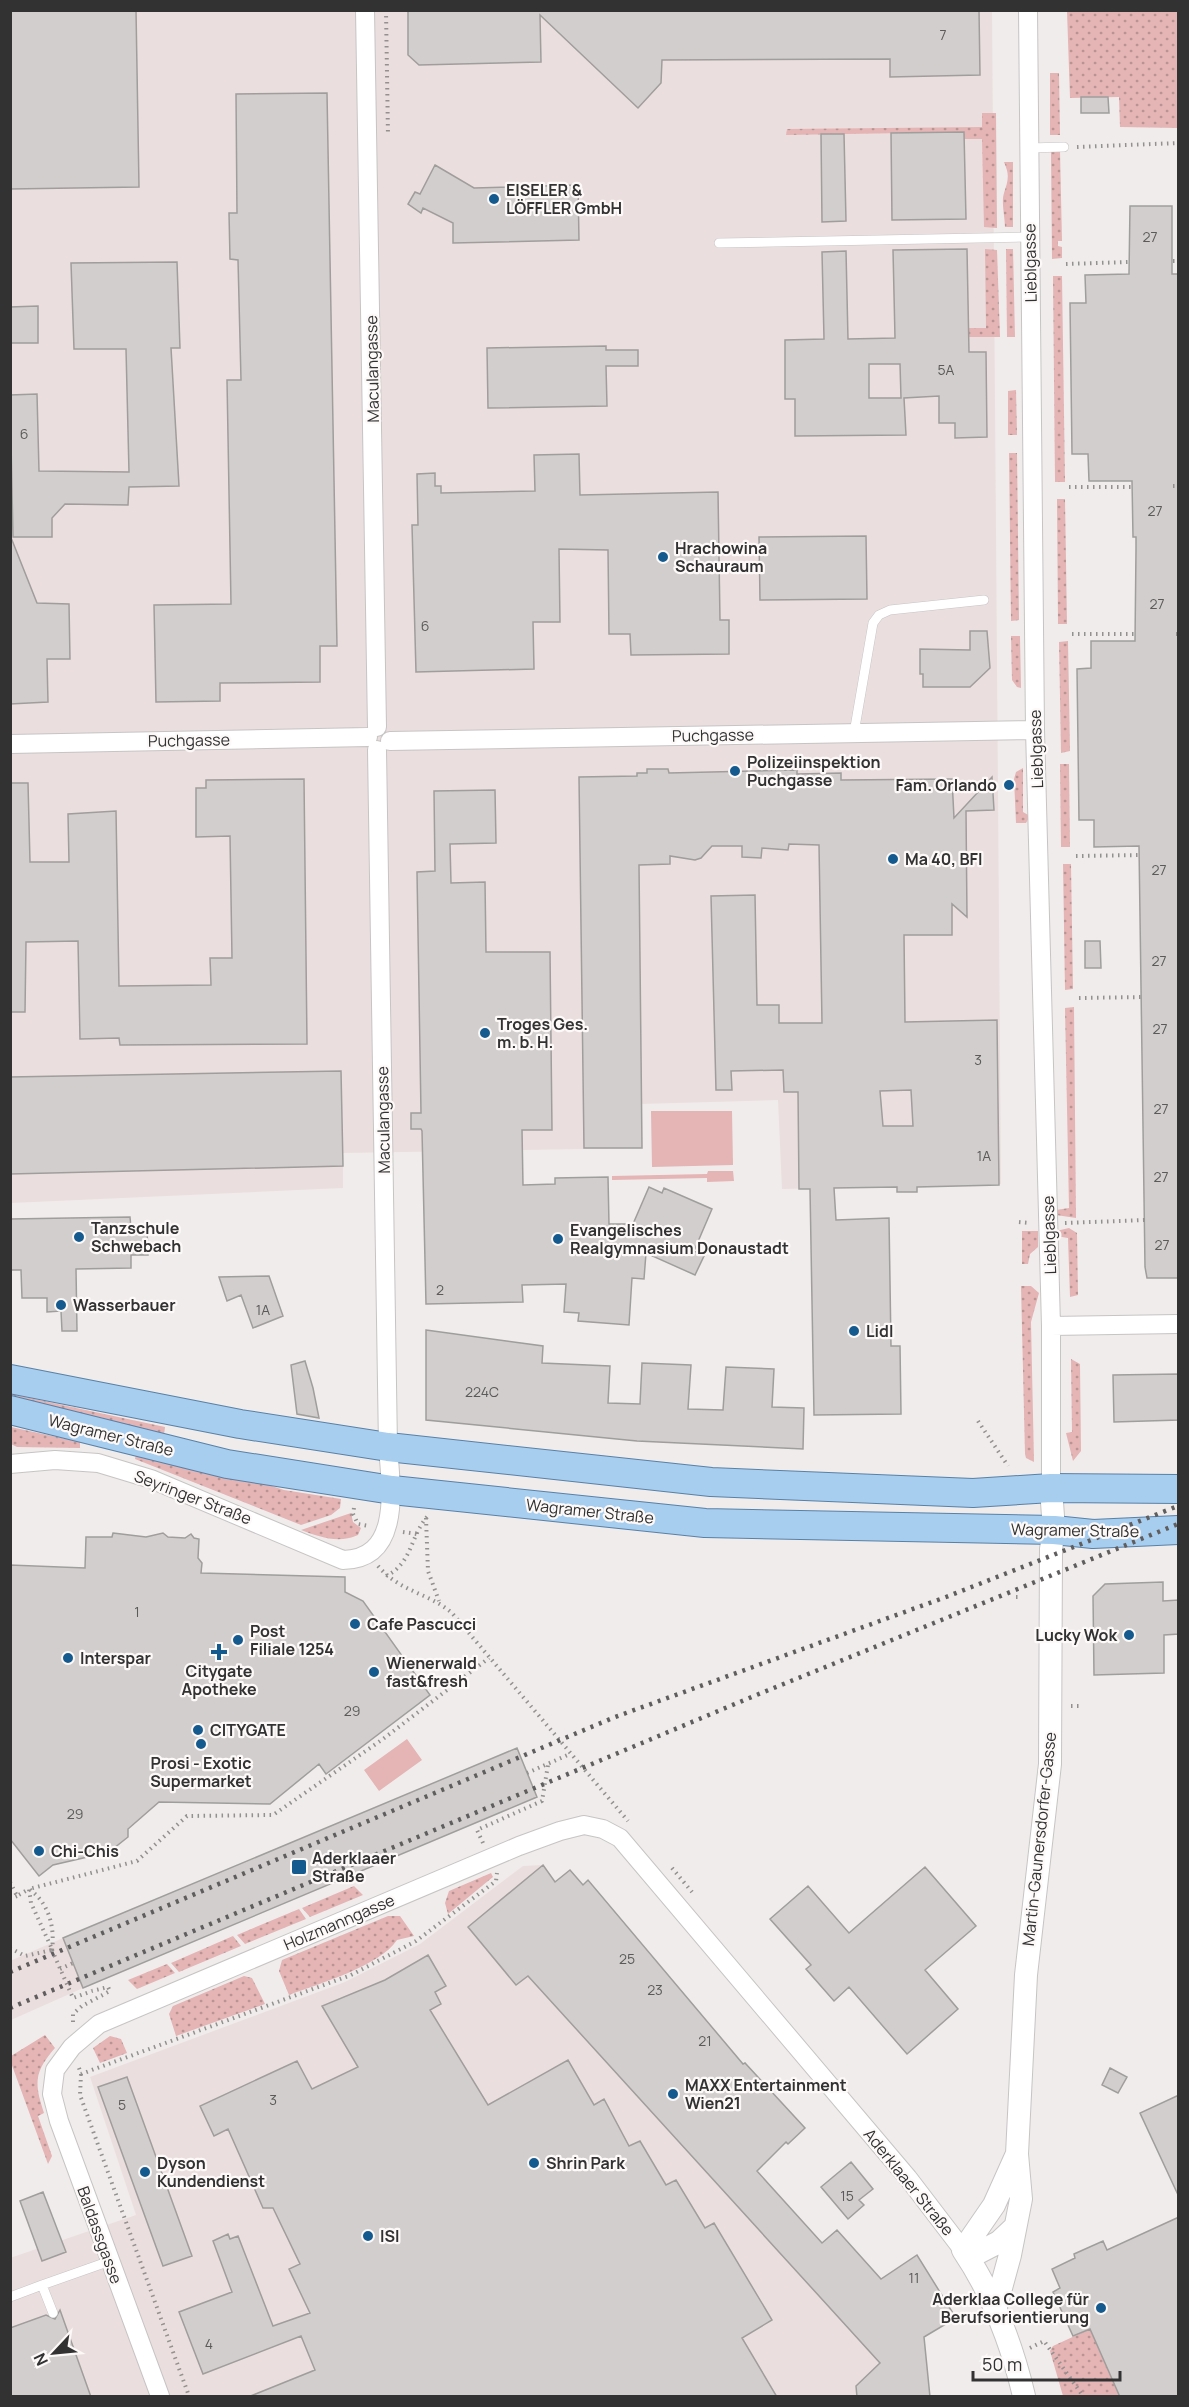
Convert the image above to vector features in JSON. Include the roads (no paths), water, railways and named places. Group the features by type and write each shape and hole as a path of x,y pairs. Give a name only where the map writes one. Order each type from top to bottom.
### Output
{"main road":[{"name":"Wagramer Straße","path":"10,1379 240,1424 388,1447 711,1482 973,1493 1051,1488 1179,1489"},
{"name":"Wagramer Straße","path":"10,1410 227,1464 392,1490 705,1523 1054,1530 1094,1534 1179,1530"}],"street":[{"name":"Maculangasse","path":"365,10 388,1447 392,1490"},
{"name":"Lieblgasse","path":"1028,10 1035,730 1052,1326 1051,1488"},
{"name":"Puchgasse","path":"10,744 1035,730"},
{"path":"1052,1326 1179,1324"},
{"name":"Seyringer Straße","path":"10,1464 55,1460 98,1463 152,1479 299,1540 332,1557 352,1560 368,1555 382,1540 392,1490"},
{"name":"Martin-Gaunersdorfer-Gasse","path":"995,2310 1010,2255 1021,2199 1017,2154 1026,1975 1050,1764 1051,1549 1054,1530 1051,1488"},
{"name":"Holzmanngasse","path":"55,2070 72,2048 99,2024 494,1865 560,1831 584,1825 603,1829 620,1838 682,1910"},
{"name":"Aderklaaer Straße","path":"682,1910 908,2178 965,2254 995,2310 1024,2397"},
{"name":"Baldassgasse","path":"55,2070 52,2094 59,2121 160,2397"},
{"name":"Martin-Gaunersdorfer-Gasse","path":"965,2254 994,2205 1017,2154"},
{"path":"965,2254 999,2242 1015,2227"}],"lane":[{"path":"1029,148 1064,147"},
{"path":"719,243 1029,237"},
{"path":"854,733 873,623 879,615 890,610 984,600"},
{"path":"10,2297 110,2261"},
{"path":"42,2285 52,2313"}],"railway":[{"path":"10,1972 615,1717 946,1597 1178,1506"},
{"path":"10,2008 754,1696 1178,1524"}],"place":[{"name":"EISELER & LÖFFLER GmbH","path":"494,199"},
{"name":"Hrachowina Schauraum","path":"663,557"},
{"name":"Polizeiinspektion Puchgasse","path":"735,771"},
{"name":"Fam. Orlando","path":"1009,785"},
{"name":"Ma 40, BFI","path":"893,859"},
{"name":"Troges Ges. m. b. H.","path":"485,1033"},
{"name":"Tanzschule Schwebach","path":"79,1237"},
{"name":"Evangelisches Realgymnasium Donaustadt","path":"558,1239"},
{"name":"Wasserbauer","path":"61,1305"},
{"name":"Lidl","path":"854,1331"},
{"name":"Cafe Pascucci","path":"355,1624"},
{"name":"Lucky Wok","path":"1129,1635"},
{"name":"Post Filiale 1254","path":"238,1640"},
{"name":"Citygate Apotheke","path":"219,1652"},
{"name":"Interspar","path":"68,1658"},
{"name":"Wienerwald fast&fresh","path":"374,1672"},
{"name":"CITYGATE","path":"198,1730"},
{"name":"Prosi - Exotic Supermarket","path":"201,1744"},
{"name":"Chi-Chis","path":"39,1851"},
{"name":"Aderklaaer Straße","path":"299,1867"},
{"name":"MAXX Entertainment Wien21","path":"673,2094"},
{"name":"Shrin Park","path":"534,2163"},
{"name":"Dyson Kundendienst","path":"145,2172"},
{"name":"ISI","path":"368,2236"},
{"name":"Aderklaa College für Berufsorientierung","path":"1101,2308"}]}
